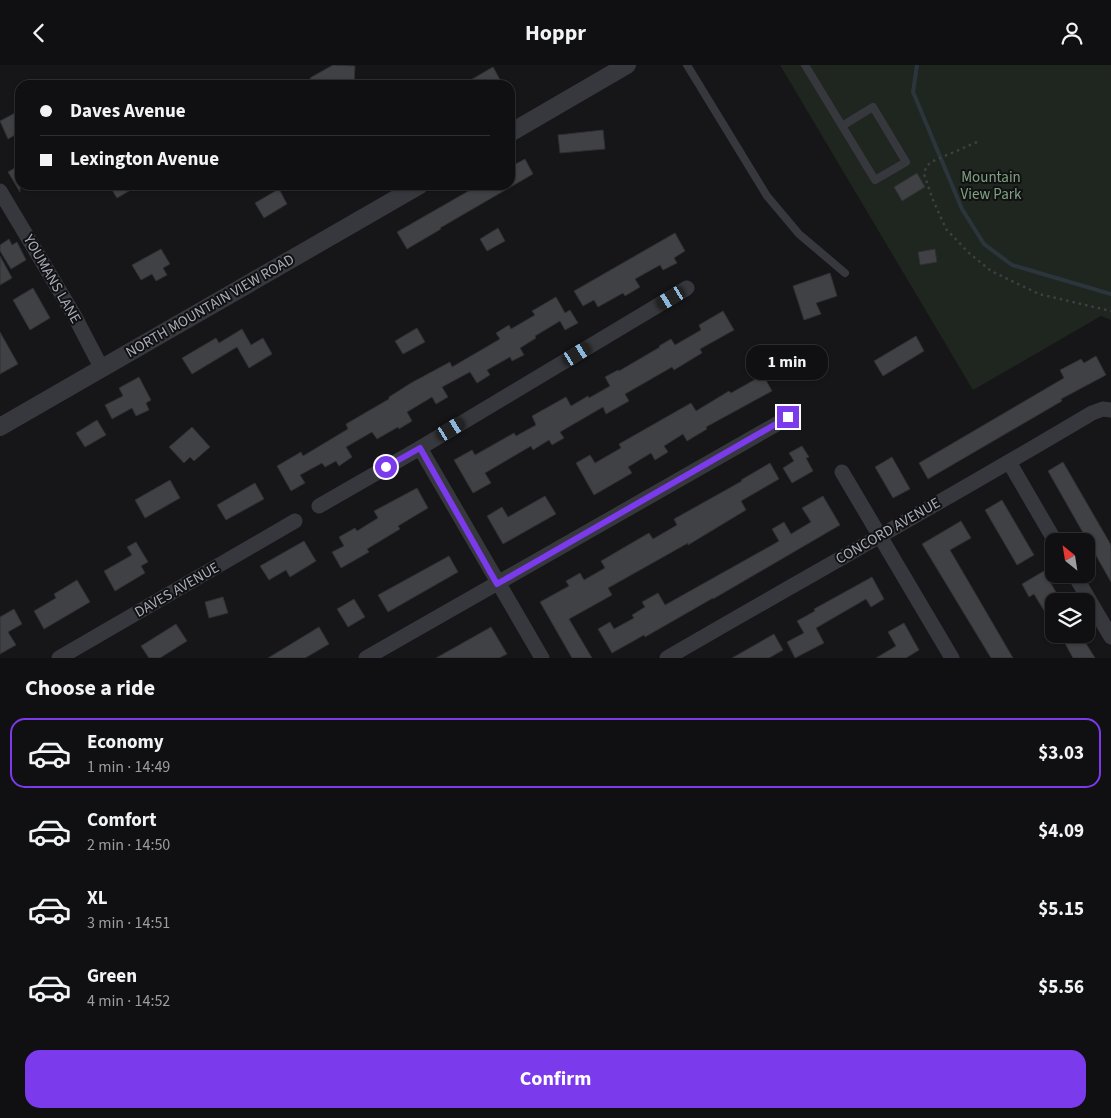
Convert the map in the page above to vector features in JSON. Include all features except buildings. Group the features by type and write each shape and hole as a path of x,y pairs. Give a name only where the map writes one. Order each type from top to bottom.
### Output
{"street":[{"path":"515,130 627,65"},
{"name":"NORTH MOUNTAIN VIEW ROAD","path":"0,427 411,190"},
{"name":"YOUMANS LANE","path":"0,191 74,315 102,369"},
{"path":"319,506 687,289"},
{"name":"CONCORD AVENUE","path":"667,658 1092,413 1103,409 1111,410"},
{"path":"366,658 788,417"},
{"path":"420,448 497,584 542,658"},
{"path":"1009,462 1050,533"},
{"path":"842,471 952,658"},
{"name":"DAVES AVENUE","path":"59,658 295,521"},
{"path":"1079,583 1111,637"}],"lane":[{"path":"686,65 767,196 799,233 845,273"},
{"path":"805,65 842,126 875,180 906,162 873,107 842,126"}],"path":[{"path":"977,142 933,161 926,167 924,175 932,200 946,229 991,271 1039,294 1111,311"}],"green space":[{"name":"Mountain View Park","path":"780,65 1111,65 1111,320 1101,316 973,390"}],"waterway":[{"path":"917,65 913,92 962,209 984,244 1012,265 1111,294"}],"route":[{"path":"386,467 420,448 497,584 788,417"}]}
